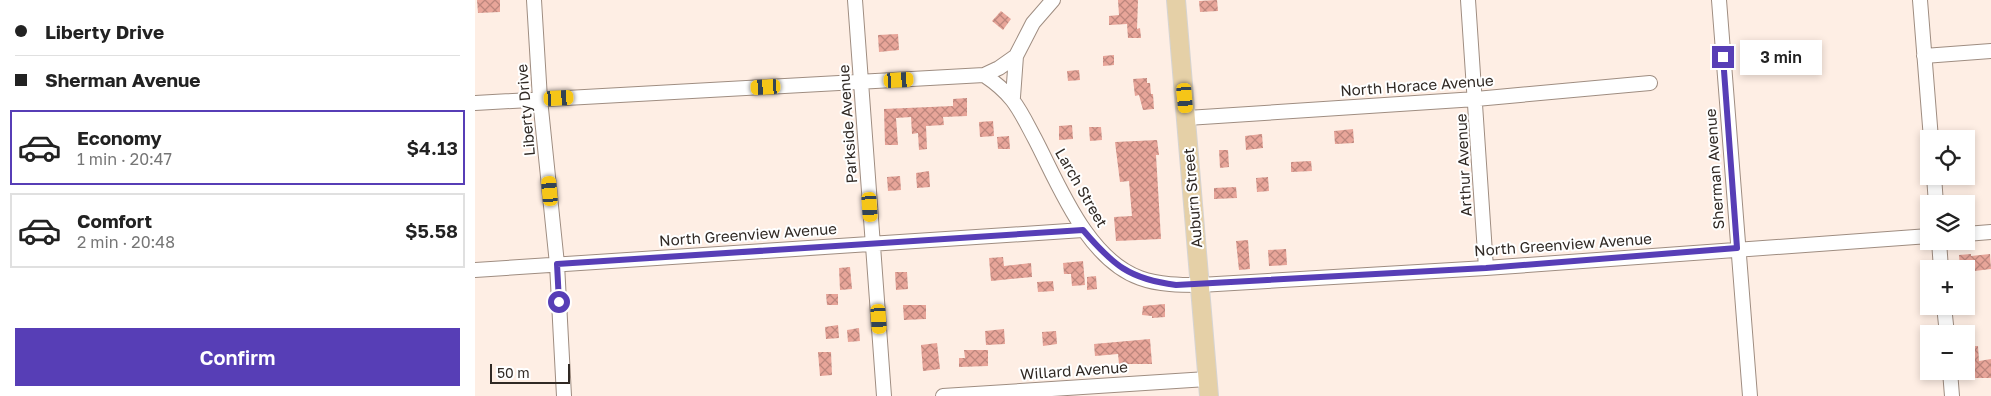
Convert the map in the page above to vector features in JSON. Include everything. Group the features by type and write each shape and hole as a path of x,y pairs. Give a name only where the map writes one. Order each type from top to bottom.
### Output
{"main road":[{"name":"Auburn Street","path":"1176,0 1208,387"}],"street":[{"name":"Liberty Drive","path":"534,0 540,99 557,264 564,396"},
{"name":"Parkside Avenue","path":"855,0 885,396"},
{"path":"1013,97 1016,56 1033,23 1053,0"},
{"name":"Arthur Avenue","path":"1468,0 1486,268"},
{"name":"Sherman Avenue","path":"1719,0 1737,248 1751,396"},
{"path":"1919,0 1930,130"},
{"path":"1924,56 1991,51"},
{"path":"475,104 984,75 1016,56"},
{"name":"Larch Street","path":"984,75 1013,97 1083,230 1113,262 1127,272 1141,278 1162,283 1200,285"},
{"name":"North Horace Avenue","path":"1187,118 1476,99 1650,83"},
{"name":"North Greenview Avenue","path":"475,270 873,242 1083,230"},
{"path":"1975,233 1991,232"},
{"name":"North Greenview Avenue","path":"1200,285 1486,268 1737,248 1920,237"},
{"path":"1951,380 1952,396"},
{"name":"Willard Avenue","path":"943,396 1208,387"}],"building":[{"path":"477,0 500,0 500,12 478,13"},
{"path":"1118,0 1138,0 1137,29 1140,28 1141,38 1128,38 1127,24 1109,25 1109,16 1119,15"},
{"path":"1217,0 1218,11 1200,12 1199,1"},
{"path":"1001,11 1011,19 1003,30 992,21"},
{"path":"898,34 899,50 879,52 878,35"},
{"path":"1114,55 1114,65 1103,66 1103,56"},
{"path":"1079,70 1080,80 1068,81 1067,71"},
{"path":"1147,78 1147,83 1150,83 1151,94 1153,94 1154,109 1143,110 1139,95 1135,96 1133,79"},
{"path":"967,98 967,116 943,117 944,125 926,126 927,149 919,150 918,133 912,134 911,117 896,118 898,145 885,145 884,109 953,106 953,99"},
{"path":"993,121 994,136 980,137 979,122"},
{"path":"1072,125 1073,139 1059,140 1059,126"},
{"path":"1089,127 1101,127 1102,140 1090,141"},
{"path":"1353,129 1354,143 1335,144 1334,131"},
{"path":"1262,134 1263,148 1246,150 1245,136"},
{"path":"1009,136 1010,149 998,149 997,137"},
{"path":"1157,140 1159,155 1156,155 1161,239 1116,241 1114,217 1132,216 1129,181 1120,182 1115,142"},
{"path":"1219,150 1228,150 1229,167 1220,168"},
{"path":"1311,161 1312,171 1291,172 1291,162"},
{"path":"929,171 930,187 917,188 916,173"},
{"path":"900,176 901,190 888,191 887,177"},
{"path":"1268,177 1269,191 1257,192 1256,178"},
{"path":"1236,187 1237,198 1214,199 1214,188"},
{"path":"1248,240 1250,269 1239,270 1236,241"},
{"path":"1286,249 1287,265 1269,266 1268,250"},
{"path":"1990,254 1991,269 1975,271 1975,260 1959,260 1959,255"},
{"path":"1003,257 1004,266 1031,263 1032,277 991,281 989,258"},
{"path":"1083,261 1085,285 1072,286 1071,274 1064,274 1063,263"},
{"path":"850,267 852,289 840,290 839,268"},
{"path":"895,272 907,272 908,289 896,290"},
{"path":"1096,276 1097,289 1087,290 1087,277"},
{"path":"1053,281 1054,291 1038,292 1037,282"},
{"path":"826,294 838,294 838,305 827,305"},
{"path":"1165,304 1165,317 1152,318 1152,316 1142,315 1143,306"},
{"path":"903,305 926,305 926,319 904,320"},
{"path":"838,325 839,338 826,339 825,327"},
{"path":"859,328 860,341 848,342 847,330"},
{"path":"1004,329 1005,344 986,345 985,331"},
{"path":"1056,331 1057,344 1043,346 1042,332"},
{"path":"1150,339 1152,364 1119,364 1118,354 1095,356 1094,344"},
{"path":"937,343 940,369 923,371 921,345"},
{"path":"1975,346 1978,346 1979,361 1991,359 1991,378 1975,378"},
{"path":"964,350 988,350 988,366 959,367 959,358 965,358"},
{"path":"818,352 831,352 832,375 820,376"}],"route":[{"path":"559,302 557,264 873,242 1083,230 1113,262 1127,272 1141,278 1176,285 1486,268 1737,248 1723,57"}]}
